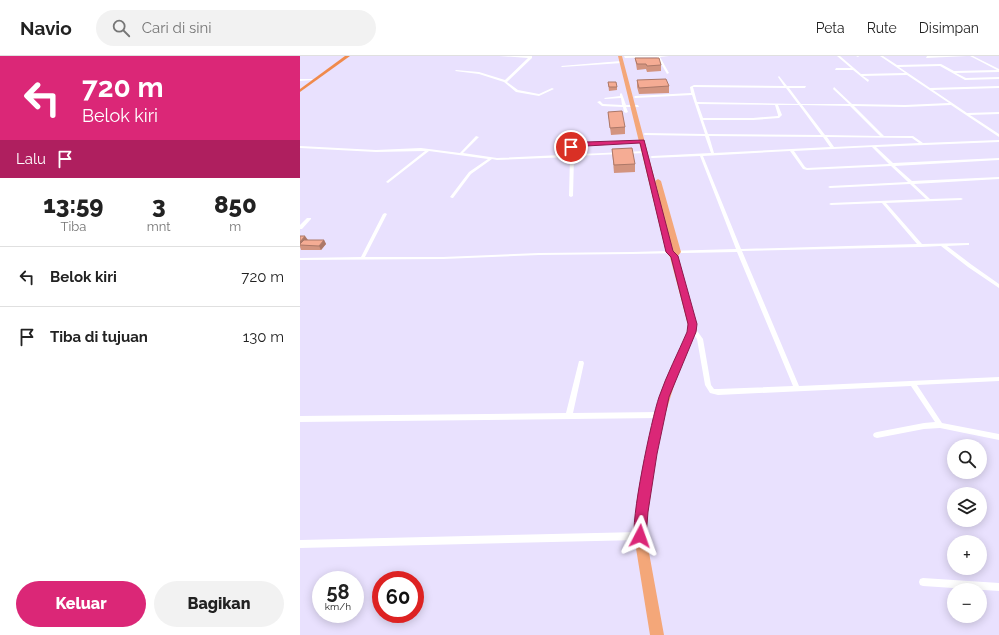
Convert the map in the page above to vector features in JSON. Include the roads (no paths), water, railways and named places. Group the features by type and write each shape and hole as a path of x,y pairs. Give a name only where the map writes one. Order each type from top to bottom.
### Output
{"highway":[{"path":"300,90 345,56"},
{"path":"300,90 312,80 348,56"}],"main road":[{"path":"623,61 635,97 635,106 652,157 692,329 673,375 660,415 650,460 642,512 640,536 657,635"},
{"path":"623,61 635,106 642,141 674,253"}],"street":[{"path":"500,56 531,56"},
{"path":"505,81 531,56"},
{"path":"658,56 668,73"},
{"path":"562,66 668,56"},
{"path":"838,56 868,81"},
{"path":"881,56 999,136"},
{"path":"926,56 966,56"},
{"path":"926,56 966,79 999,78"},
{"path":"971,56 998,69"},
{"path":"897,66 941,65"},
{"path":"836,69 854,69"},
{"path":"953,72 998,69"},
{"path":"456,71 479,73 505,81 515,90 539,95 553,89"},
{"path":"861,75 908,74"},
{"path":"779,77 833,148"},
{"path":"300,80 312,80"},
{"path":"713,154 708,134 691,86 805,86"},
{"path":"930,89 999,87"},
{"path":"834,88 883,137"},
{"path":"635,97 693,94"},
{"path":"605,98 622,96 626,112"},
{"path":"599,102 602,105 635,106"},
{"path":"696,103 909,106 952,104"},
{"path":"702,119 750,119 779,117 780,115 776,104"},
{"path":"967,114 999,113"},
{"path":"988,129 999,129"},
{"path":"645,134 912,138 922,144"},
{"path":"461,154 477,138"},
{"path":"652,157 999,140"},
{"path":"571,147 586,144 642,141"},
{"path":"873,146 929,200"},
{"path":"300,147 344,148 376,151 410,149 428,150 490,159 645,152"},
{"path":"388,182 428,150"},
{"path":"791,150 806,169 999,159"},
{"path":"701,154 797,389"},
{"path":"571,196 572,156"},
{"path":"452,197 470,173 490,159"},
{"path":"830,187 999,178"},
{"path":"831,204 961,199"},
{"path":"884,203 921,246"},
{"path":"362,259 385,214"},
{"path":"300,228 309,219"},
{"path":"300,259 674,253 967,244"},
{"path":"943,245 999,286"},
{"path":"692,329 700,338 708,385 712,391 721,392 797,389 999,379"},
{"path":"569,415 581,363"},
{"path":"913,384 940,425"},
{"path":"300,419 660,415"},
{"path":"877,435 924,426 940,425 999,437"},
{"path":"300,544 640,536"},
{"path":"923,582 999,587"}]}
